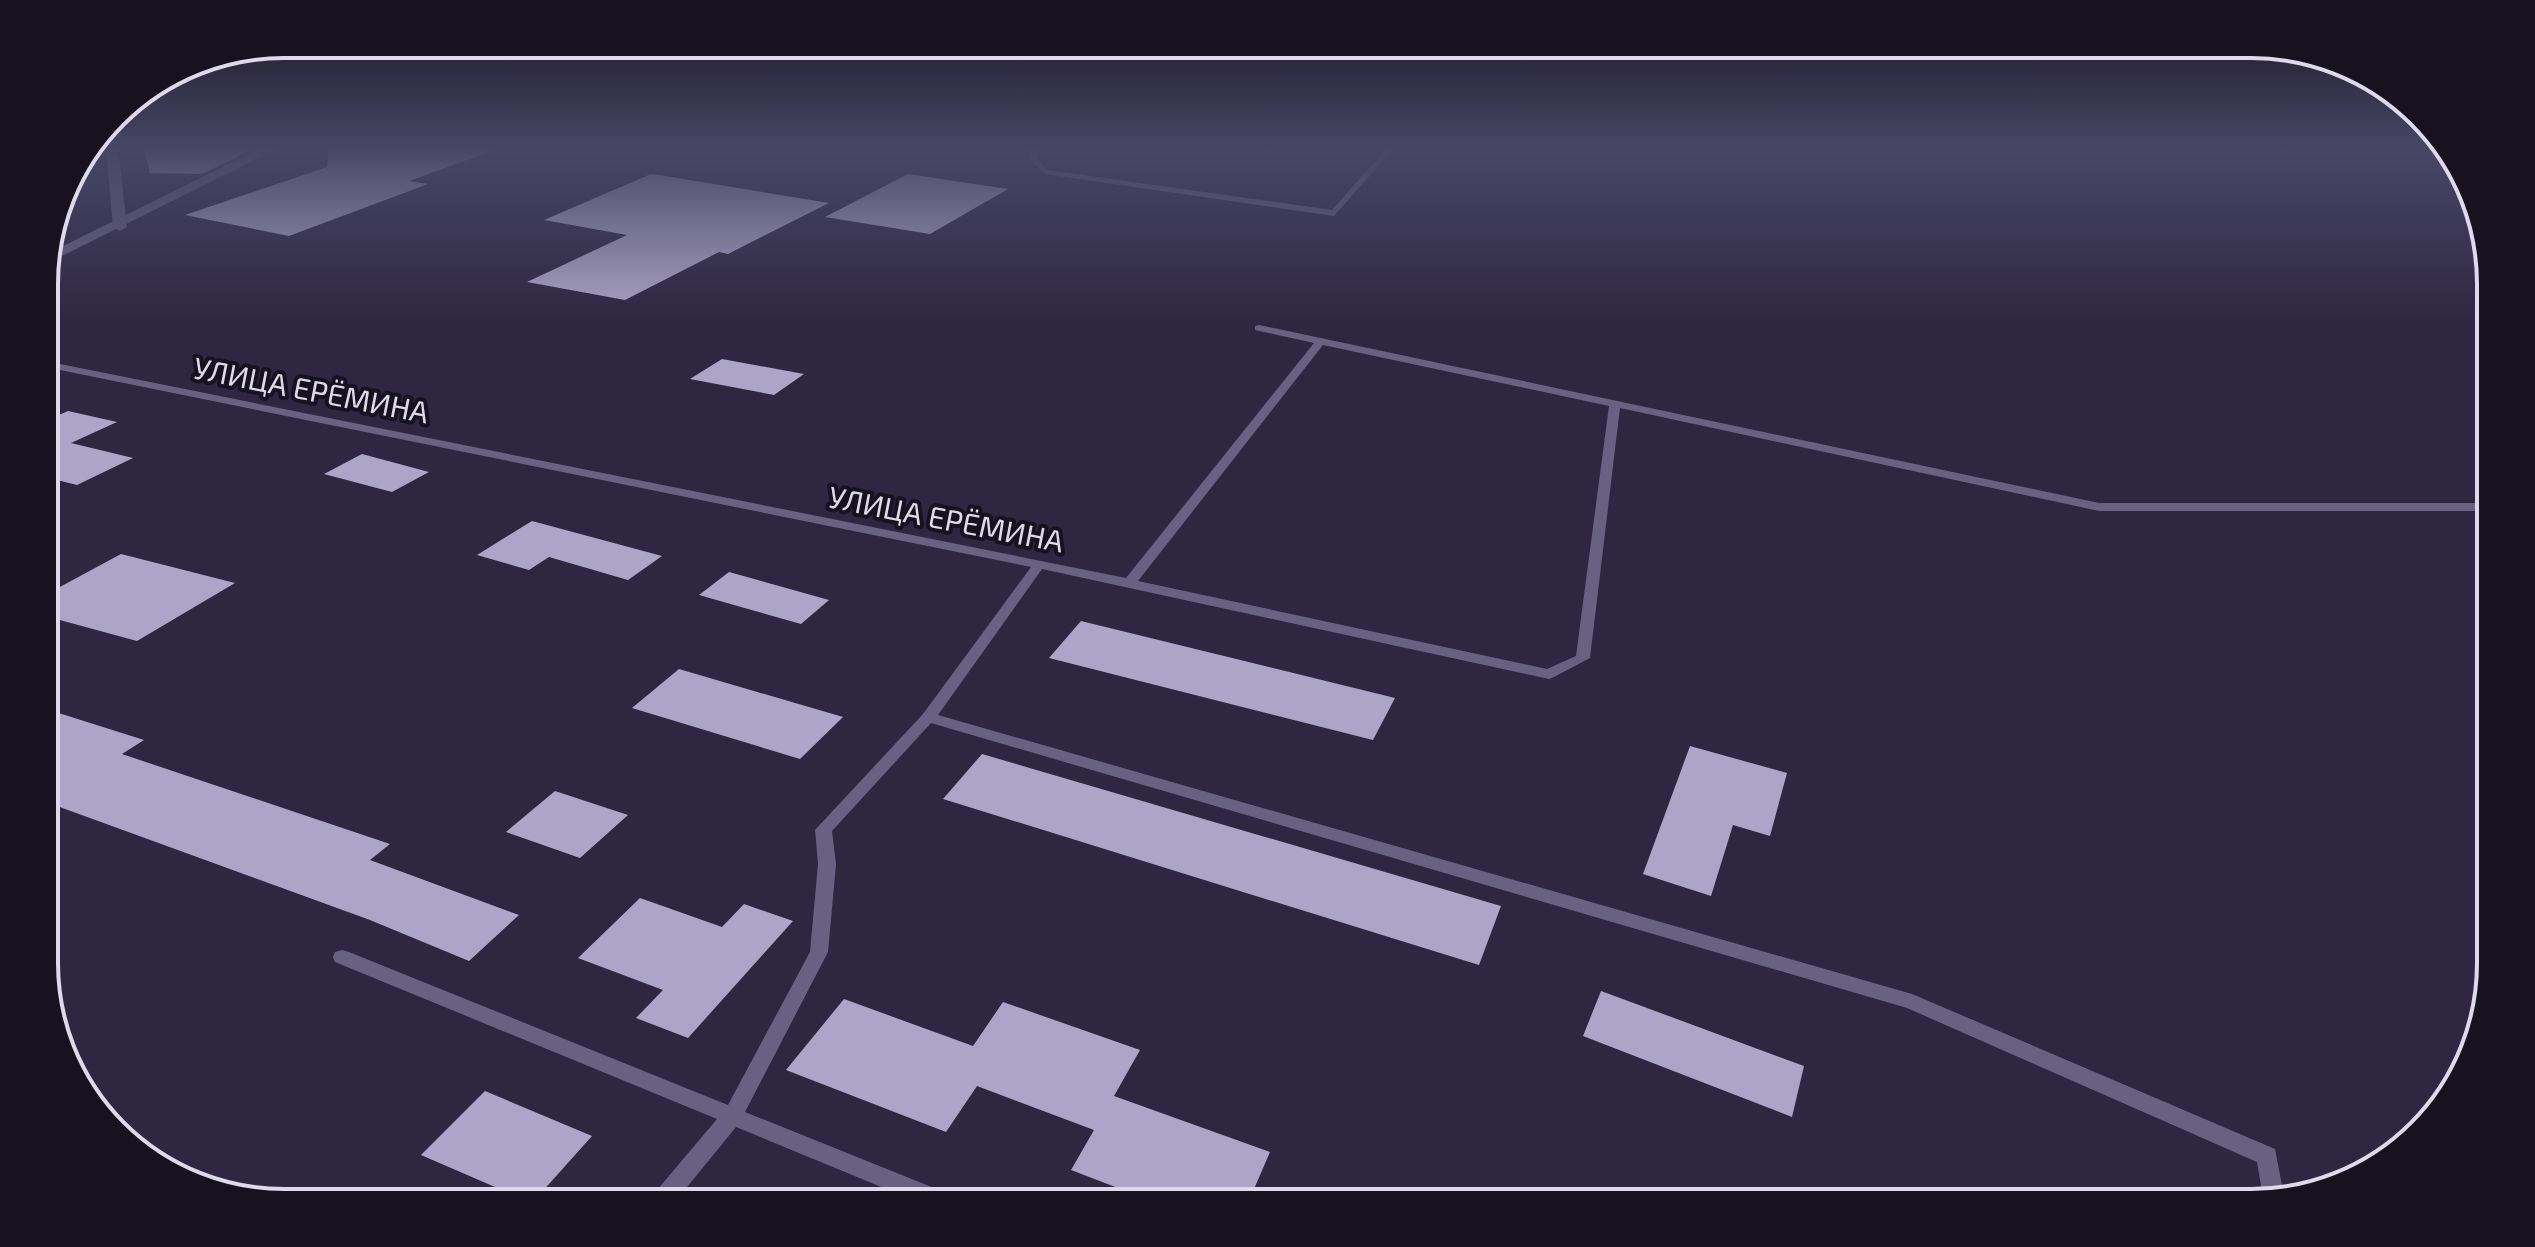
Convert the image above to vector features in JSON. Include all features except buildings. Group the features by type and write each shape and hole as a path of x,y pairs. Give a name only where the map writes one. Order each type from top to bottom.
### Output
{"street":[{"path":"118,206 120,227"},
{"path":"60,254 160,206"}],"lane":[{"path":"1286,206 1334,213 1340,206"},
{"path":"1259,328 2099,507 2477,507"},
{"path":"1129,583 1321,341"},
{"name":"УЛИЦА ЕРЁМИНА","path":"58,367 1129,583 1549,674 1583,658 1615,404"},
{"path":"672,1189 732,1117 819,952 827,864 823,830 928,717 1039,565"},
{"path":"928,717 1912,1002 2267,1156 2272,1188"},
{"path":"342,957 911,1189"}]}
